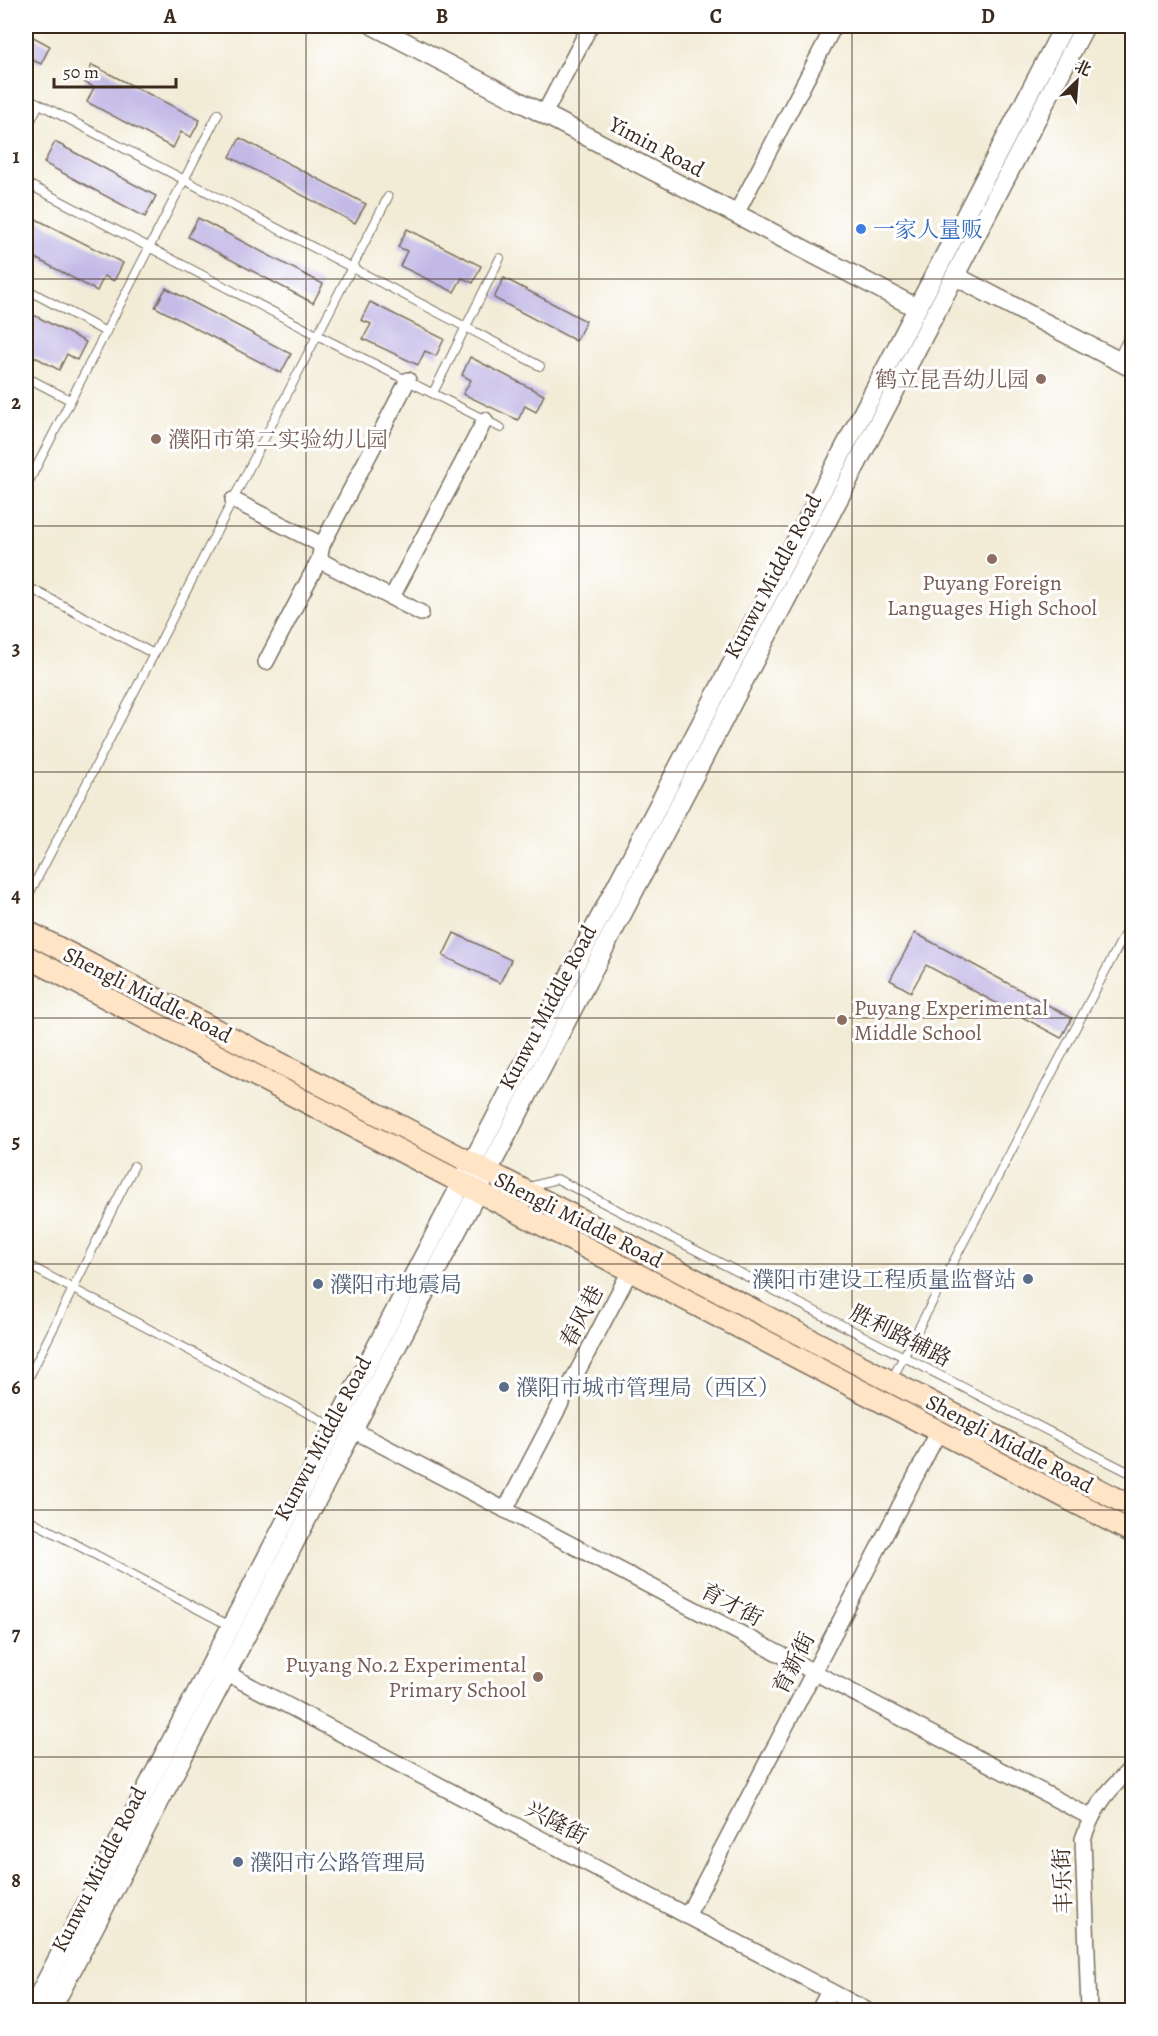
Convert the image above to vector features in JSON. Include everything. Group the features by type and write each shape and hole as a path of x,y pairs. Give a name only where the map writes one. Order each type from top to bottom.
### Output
{"main road":[{"name":"Shengli Middle Road","path":"26,931 1132,1507"},
{"name":"Shengli Middle Road","path":"26,956 1132,1532"}],"street":[{"name":"Yimin Road","path":"374,26 917,308"},
{"path":"544,114 590,26"},
{"path":"735,214 834,26"},
{"name":"Kunwu Middle Road","path":"480,1167 917,308 1064,26"},
{"name":"Kunwu Middle Road","path":"31,2010 334,1427 480,1167 955,276 1085,26"},
{"path":"955,276 1125,364"},
{"path":"266,662 408,381"},
{"path":"392,597 485,420"},
{"path":"233,500 422,613"},
{"name":"Kunwu Middle Road","path":"51,2010 353,1430 469,1187"},
{"name":"春风巷","path":"505,1510 630,1271"},
{"name":"育才街","path":"353,1430 1090,1817"},
{"name":"育新街","path":"687,1916 939,1431"},
{"name":"兴隆街","path":"226,1673 866,2010"},
{"name":"丰乐街","path":"1089,2010 1083,1839 1090,1817 1132,1767"},
{"path":"819,2010 829,1991"}],"lane":[{"path":"26,97 540,366"},
{"path":"26,130 39,104"},
{"path":"26,487 218,114"},
{"path":"26,183 501,428"},
{"path":"26,900 388,197"},
{"path":"433,393 500,258"},
{"path":"26,289 106,332"},
{"path":"1125,364 1132,330"},
{"path":"26,377 70,400"},
{"path":"26,586 154,654"},
{"path":"891,1381 1132,920"},
{"path":"26,1383 134,1166"},
{"name":"胜利路辅路","path":"523,1190 557,1179 1132,1474"},
{"path":"26,1264 334,1427"},
{"path":"26,1518 230,1626"}],"building":[{"path":"26,33 50,46 41,64 26,57"},
{"path":"92,65 200,120 191,137 181,132 173,148 87,102 94,87 84,82"},
{"path":"240,138 366,204 355,223 230,157"},
{"path":"55,142 156,196 145,217 44,163"},
{"path":"26,214 123,263 114,281 104,276 97,291 26,253"},
{"path":"198,218 323,284 313,303 188,237"},
{"path":"407,229 481,266 473,283 462,278 454,292 400,266 407,251 398,247"},
{"path":"504,278 586,321 576,341 494,298"},
{"path":"166,288 291,354 281,373 155,307"},
{"path":"370,302 444,339 436,356 425,351 418,365 363,339 371,324 361,320"},
{"path":"26,311 86,342 77,360 67,354 59,370 26,352"},
{"path":"470,357 544,395 536,412 525,406 518,420 463,394 471,380 462,375"},
{"path":"454,933 511,960 500,983 443,956"},
{"path":"915,933 1072,1018 1061,1038 926,965 911,992 890,980"}],"place":[{"name":"一家人量贩","path":"861,229"},
{"name":"鹤立昆吾幼儿园","path":"1041,379"},
{"name":"濮阳市第二实验幼儿园","path":"156,439"},
{"name":"Puyang Foreign Languages High School","path":"992,559"},
{"name":"Puyang Experimental Middle School","path":"842,1020"},
{"name":"濮阳市建设工程质量监督站","path":"1028,1279"},
{"name":"濮阳市地震局","path":"318,1284"},
{"name":"濮阳市城市管理局（西区）","path":"504,1387"},
{"name":"Puyang No.2 Experimental Primary School","path":"538,1677"},
{"name":"濮阳市公路管理局","path":"238,1862"}]}
